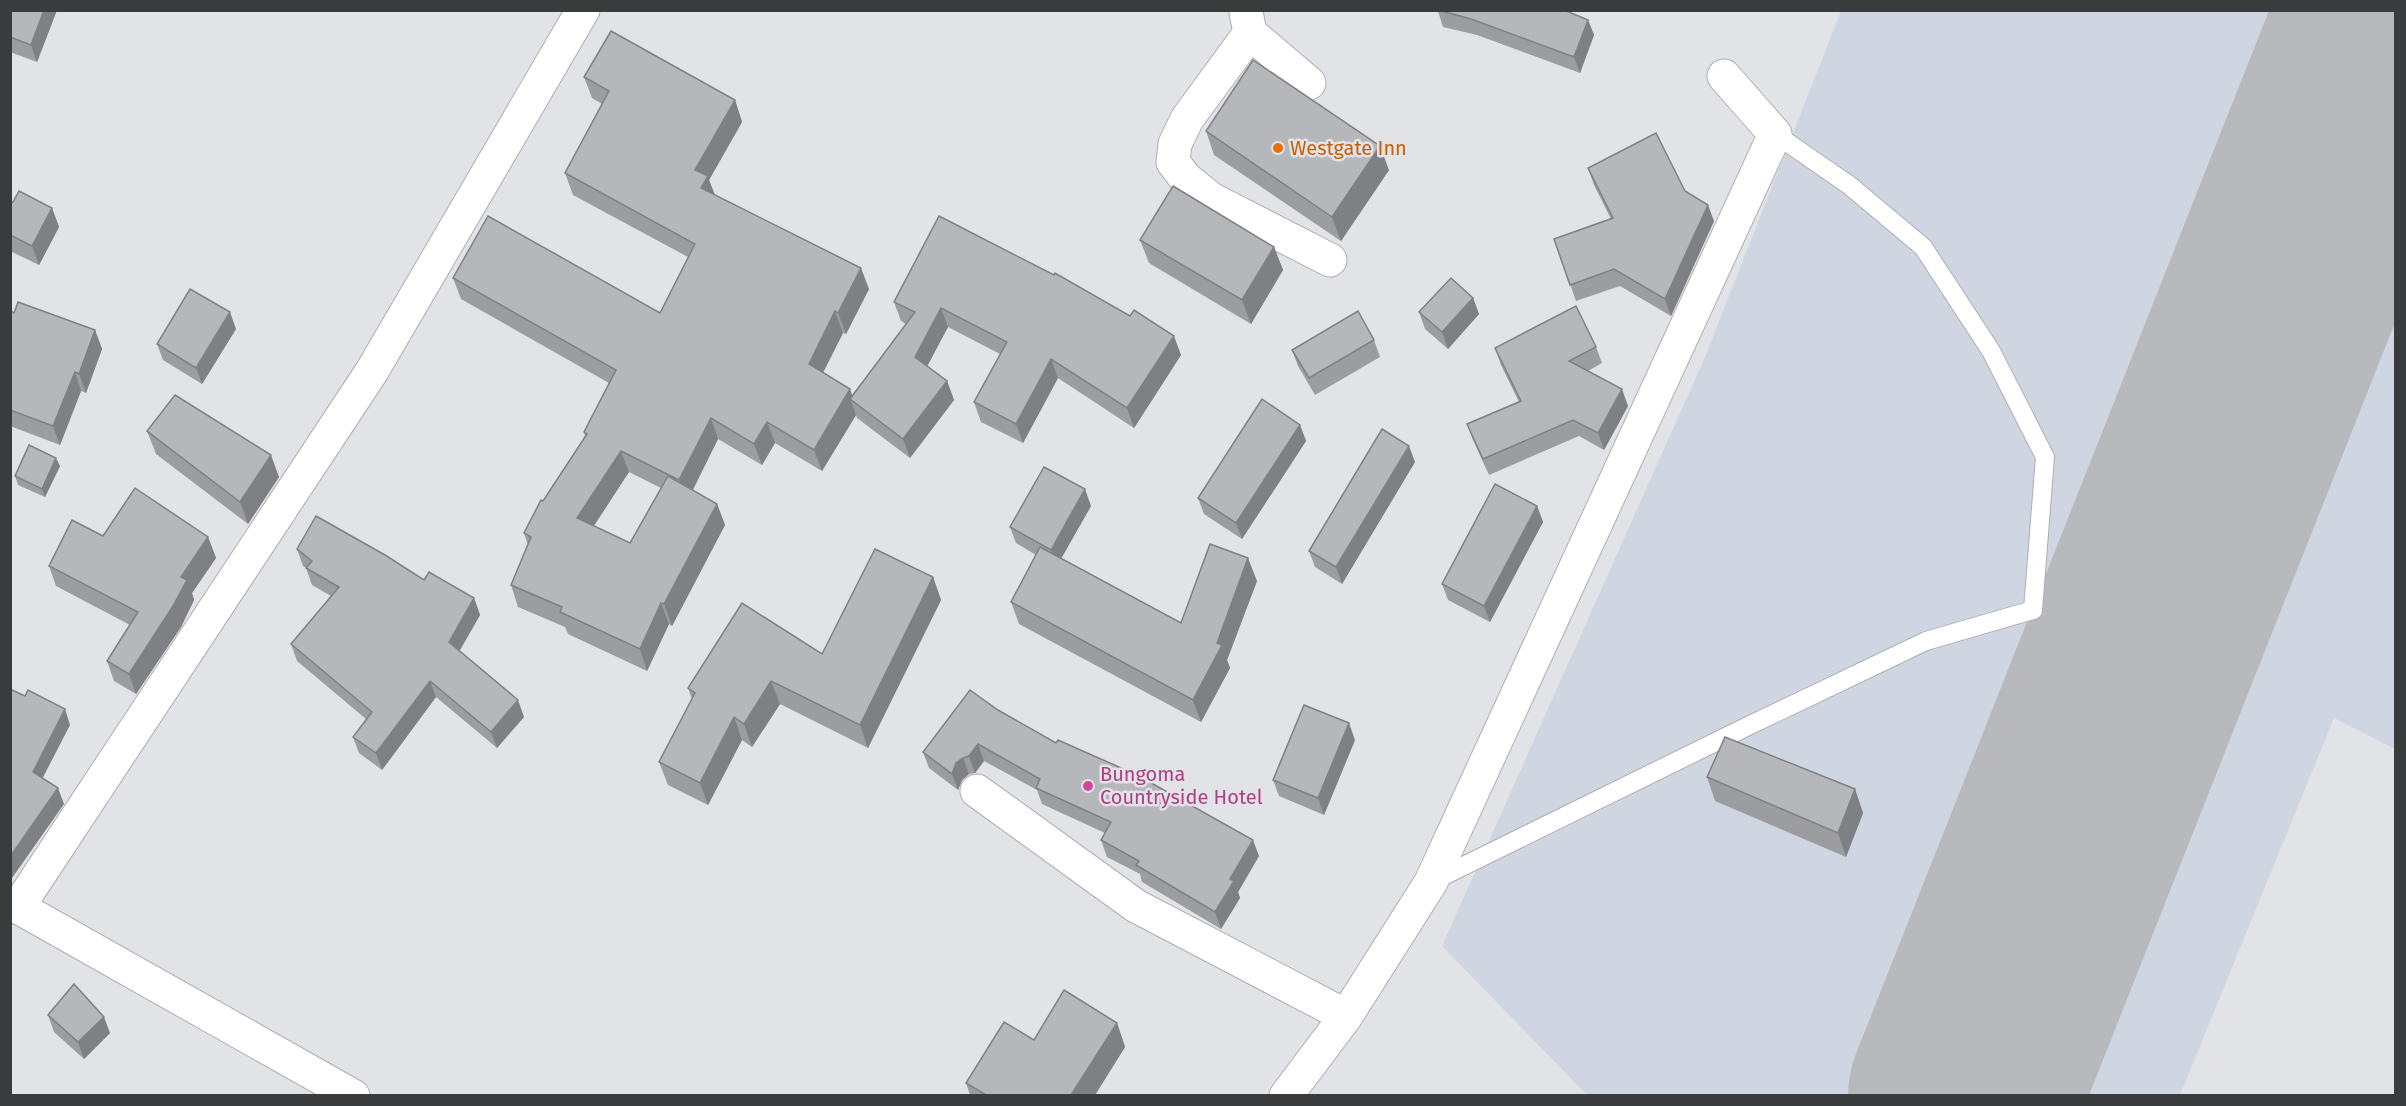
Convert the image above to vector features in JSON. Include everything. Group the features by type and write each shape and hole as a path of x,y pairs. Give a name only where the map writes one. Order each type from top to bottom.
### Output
{"street":[{"path":"353,1095 14,912 372,371 583,10"},
{"path":"1309,83 1248,22 1187,119 1174,144 1173,162 1186,179 1211,199 1330,260"},
{"path":"1286,1095 1346,1016 1431,882 1774,134 1724,76"},
{"path":"977,791 1136,906 1346,1016"}],"lane":[{"path":"1431,882 1926,641 2033,610 2045,457 1991,351 1923,247 1849,185 1774,134"}],"shaded area":[{"path":"1841,11 2395,11 2395,749 2334,718 2180,1095 1587,1095 1442,946 1705,357"}],"building":[{"path":"10,10 44,10 31,45 10,37"},
{"path":"1438,10 1564,10 1588,20 1574,57 1471,19"},
{"path":"611,31 735,100 695,170 708,176 701,188 861,268 838,313 835,311 809,364 850,389 814,450 767,422 754,444 711,418 679,480 621,451 577,518 630,543 668,476 717,504 664,604 661,603 640,649 560,612 562,607 511,585 531,537 524,533 541,500 543,501 587,434 584,432 616,370 453,278 488,216 660,313 695,244 565,173 609,91 584,77"},
{"path":"1253,60 1380,146 1332,217 1206,131"},
{"path":"1656,133 1685,191 1708,205 1665,299 1614,269 1570,285 1554,239 1613,218 1588,168"},
{"path":"1173,186 1274,247 1242,300 1140,240"},
{"path":"19,191 52,208 32,246 10,235 10,201 13,202"},
{"path":"939,216 1054,275 1055,273 1130,316 1134,310 1174,336 1127,408 1051,359 1016,424 974,402 1007,342 941,308 915,357 947,381 903,439 850,399 915,312 894,302"},
{"path":"1451,278 1473,298 1442,332 1419,312"},
{"path":"190,289 230,312 196,368 157,344"},
{"path":"18,302 95,330 79,374 75,372 53,426 10,410 10,310 14,313"},
{"path":"1576,306 1596,347 1569,361 1622,389 1598,433 1573,420 1483,459 1467,424 1521,401 1495,348"},
{"path":"1358,311 1374,340 1309,378 1292,350"},
{"path":"175,395 271,455 240,502 147,431"},
{"path":"1262,399 1300,425 1236,523 1198,498"},
{"path":"1382,429 1409,446 1336,567 1309,551"},
{"path":"29,445 56,458 42,489 15,476"},
{"path":"1044,467 1085,489 1051,550 1010,527"},
{"path":"1495,484 1537,506 1484,606 1442,584"},
{"path":"135,488 208,537 181,577 187,580 173,606 129,674 107,661 138,612 49,566 72,520 103,536"},
{"path":"316,516 424,580 429,572 474,598 449,642 518,700 491,732 430,681 376,753 353,737 372,712 291,644 339,587 306,568 312,561 297,549"},
{"path":"1210,544 1248,558 1217,643 1222,645 1193,700 1011,602 1040,547 1181,623"},
{"path":"875,549 933,577 860,725 771,681 744,724 734,717 700,783 659,762 695,693 688,688 742,603 822,654"},
{"path":"10,689 25,696 28,690 65,709 33,772 58,788 10,857"},
{"path":"970,690 998,710 1056,743 1058,740 1137,775 1253,840 1230,879 1234,881 1215,912 1136,865 1139,861 1101,840 1111,822 1036,788 1040,779 978,744 969,756 956,763 952,774 923,752"},
{"path":"1304,705 1349,723 1318,798 1273,780"},
{"path":"1725,737 1855,789 1838,833 1707,777"},
{"path":"74,984 104,1017 78,1042 48,1015"},
{"path":"1064,990 1117,1023 1071,1095 986,1095 966,1083 1004,1022 1034,1040"}],"runway":[{"path":"1964,1096 2394,10"}],"place":[{"name":"Westgate Inn","path":"1278,148"},
{"name":"Bungoma Countryside Hotel","path":"1088,786"}]}
